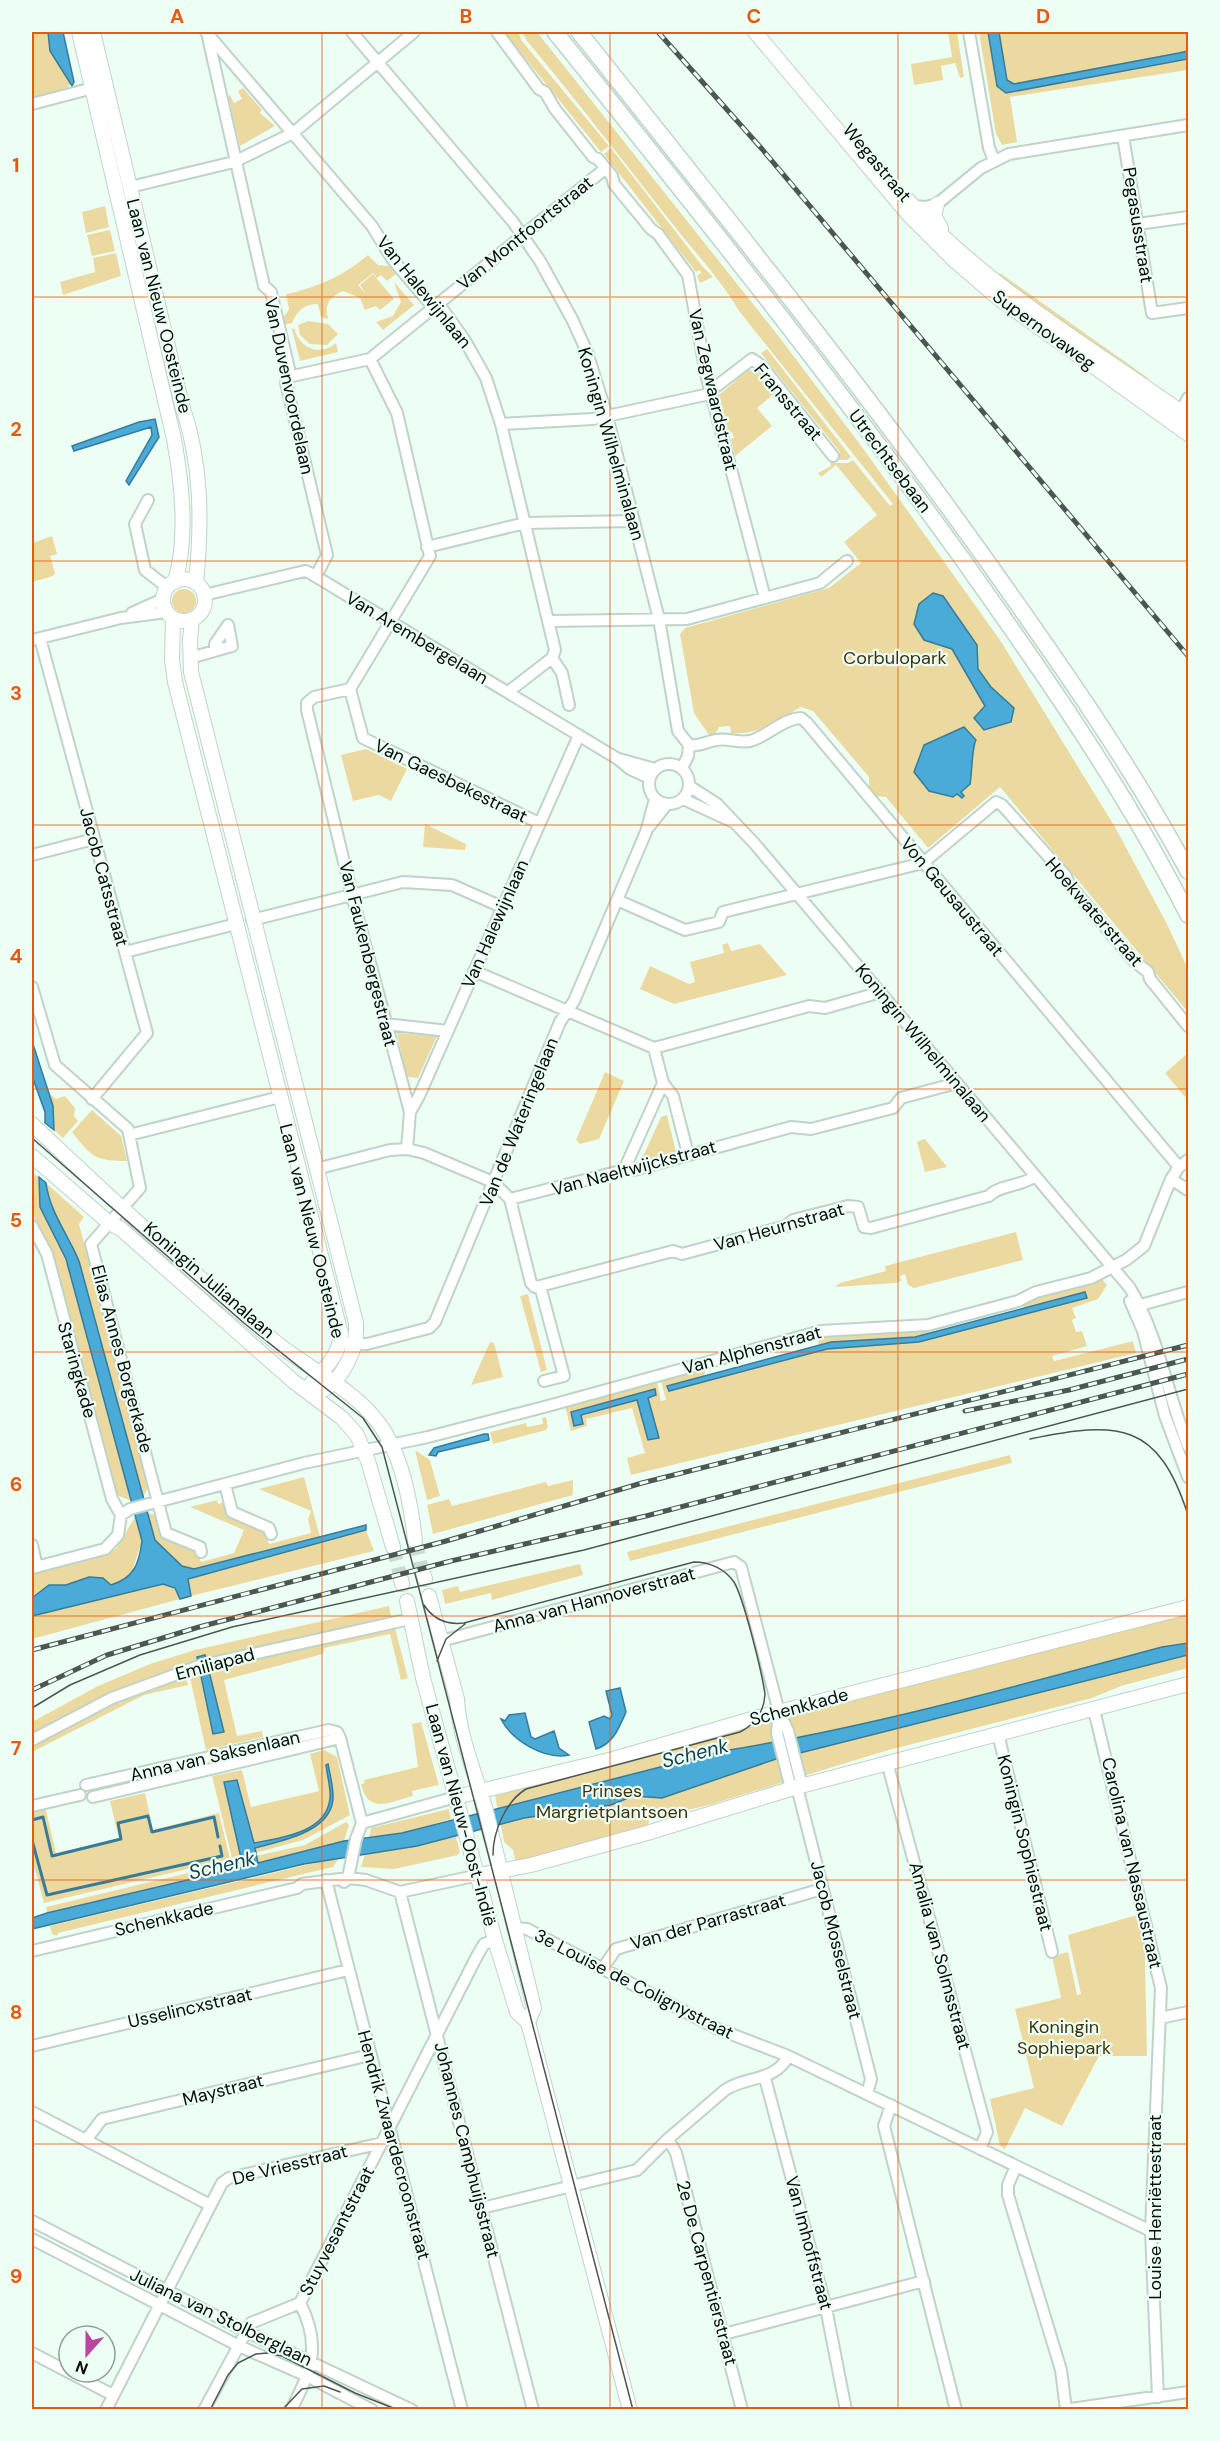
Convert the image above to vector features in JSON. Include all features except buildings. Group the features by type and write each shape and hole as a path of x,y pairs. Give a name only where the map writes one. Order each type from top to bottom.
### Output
{"highway":[{"name":"Utrechtsebaan","path":"555,32 783,319 951,544 1096,755 1142,829 1188,915"},
{"name":"Utrechtsebaan","path":"579,32 794,302 906,449 1035,628 1095,718 1188,871"},
{"path":"1174,845 1188,866"}],"main road":[{"name":"Laan van Nieuw Oosteinde","path":"79,32 178,463 182,504 179,567 169,600 175,682 341,1341 326,1377"},
{"name":"Laan van Nieuw Oosteinde","path":"93,32 194,447 199,515 200,589"},
{"name":"Wegastraat","path":"755,32 911,210"},
{"name":"Wegastraat","path":"767,32 911,210"},
{"path":"938,204 934,217 946,238"},
{"name":"Supernovaweg","path":"911,210 1013,293 1183,418 1188,434"},
{"name":"Supernovaweg","path":"911,210 941,248 990,291 1183,418"},
{"path":"186,580 200,589 202,609 192,619 183,621 169,600 186,580"},
{"name":"Laan van Nieuw Oosteinde","path":"192,619 190,658 205,730 355,1321 355,1345 351,1358 326,1377 311,1384 311,1395"},
{"name":"Koningin Julianalaan","path":"32,1124 126,1212 284,1350 326,1377 372,1414 392,1445"},
{"name":"Koningin Julianalaan","path":"32,1156 311,1395 342,1418 357,1435 364,1451"},
{"path":"392,1445 412,1518 415,1541"},
{"path":"364,1451 393,1547"},
{"name":"Laan van Nieuw-Oost-Indië","path":"429,1596 447,1639 480,1791 534,2008 528,2022"},
{"name":"Laan van Nieuw-Oost-Indië","path":"406,1601 423,1678 469,1837 495,1940 517,2012 528,2022 630,2409"},
{"name":"Schenkkade","path":"456,1797 613,1759 636,1750 779,1712 1188,1607"},
{"path":"479,1875 500,1869 531,1865 887,1762 1188,1684"}],"street":[{"name":"Koningin Wilhelminalaan","path":"352,32 523,235 572,319 587,352 607,416 659,619 678,731 690,745"},
{"path":"130,187 234,162 293,133 414,32"},
{"name":"Van Zegwaardstraat","path":"497,32 518,63 539,89 545,92 555,109 593,157 606,168 614,184 651,230 658,234 688,275 706,374 765,598"},
{"path":"969,32 989,148 994,160"},
{"name":"Van Halewijnlaan","path":"207,34 372,226 393,260 427,300 442,310 474,354 492,394 501,424 549,621 554,654 562,673 569,705"},
{"name":"Van Duvenvoordelaan","path":"207,34 234,162 264,286 271,292 289,369 287,380 327,555 316,576"},
{"path":"32,104 93,88"},
{"name":"Wegastraat","path":"911,210 938,204 994,160 1009,154 1188,125"},
{"name":"Pegasusstraat","path":"1124,136 1152,313 1188,308"},
{"name":"Van Montfoortstraat","path":"287,380 370,359 606,168"},
{"path":"1138,224 1188,217"},
{"path":"350,689 430,556 397,413 370,359"},
{"name":"Fransstraat","path":"501,424 569,422 694,397 711,389 752,359 762,366 833,456"},
{"path":"1183,418 1188,398"},
{"path":"36,639 121,618 169,600 145,570 135,524 148,500"},
{"path":"427,547 525,523 634,521"},
{"path":"549,621 687,619 820,583 847,561"},
{"path":"200,589 305,571 316,576"},
{"name":"Van Arembergelaan","path":"316,576 579,735 630,769 652,773"},
{"name":"Jacob Catsstraat","path":"36,639 147,1033 92,1099"},
{"path":"190,658 215,651"},
{"path":"508,692 554,654"},
{"name":"Van Gaesbekestraat","path":"350,689 363,738 539,823"},
{"name":"Van Faukenbergestraat","path":"350,689 315,697 307,703 385,1024 410,1112 407,1149"},
{"name":"Von Geusaustraat","path":"690,745 696,746 717,740 747,741 763,736 792,719 801,718 1179,1167"},
{"name":"Van Halewijnlaan","path":"410,1112 579,735"},
{"path":"679,766 690,745"},
{"path":"663,764 679,766 688,776 689,786 682,799 667,804 656,799 649,789 652,773 663,764"},
{"name":"Koningin Wilhelminalaan","path":"689,786 717,804 798,893 1112,1267 1136,1306 1147,1318 1188,1446"},
{"name":"Van de Wateringelaan","path":"341,1341 355,1345 422,1330 435,1322 493,1182 646,832 656,799"},
{"name":"Koningin Wilhelminalaan","path":"682,799 732,822"},
{"name":"Hoekwaterstraat","path":"923,863 996,802 1002,804 1059,868 1127,953 1148,972 1150,980 1188,1026"},
{"name":"Van de Wateringelaan","path":"646,832 667,804"},
{"path":"32,855 94,839"},
{"path":"617,900 684,930 719,922 723,912 923,863"},
{"path":"252,920 403,882 452,885 502,907"},
{"path":"125,952 236,924"},
{"path":"474,972 654,1048 809,1006 825,1008 881,992"},
{"path":"32,987 55,1065 128,1129 140,1188 115,1226"},
{"path":"385,1024 448,1030"},
{"path":"654,1048 663,1083 673,1096 688,1154"},
{"path":"624,1170 663,1083"},
{"name":"Van Naeltwijckstraat","path":"510,1199 624,1170 634,1170 683,1158 688,1154 791,1127 811,1129 893,1108 901,1098 957,1083"},
{"path":"129,1135 280,1097"},
{"path":"316,1169 390,1150 407,1149 424,1153 493,1182 510,1199 531,1284 535,1287 540,1286 564,1376 544,1381"},
{"name":"Van Alphenstraat","path":"125,1512 225,1484 392,1445 821,1331 928,1325 1018,1301 1036,1292 1091,1278 1126,1260 1144,1246 1171,1179 1179,1167 1188,1160"},
{"name":"Van Heurnstraat","path":"540,1286 673,1251 682,1254 786,1226 793,1220 848,1206 858,1207 864,1227 871,1228 989,1196 994,1191 1027,1183 1035,1176"},
{"path":"1171,1179 1188,1190"},
{"name":"Staringkade","path":"32,1226 46,1254 112,1499 125,1512"},
{"name":"Elias Annes Borgerkade","path":"115,1226 91,1244 159,1502"},
{"path":"1188,1292 1136,1306 1166,1416 1188,1477"},
{"path":"225,1484 232,1512 268,1528 271,1534"},
{"path":"159,1502 166,1533 200,1547 201,1552"},
{"path":"32,1545 34,1567 105,1549 118,1535 125,1512"},
{"name":"Anna van Hannoverstraat","path":"447,1639 724,1564 734,1562 742,1571"},
{"name":"Jacob Mosselstraat","path":"742,1571 789,1758 801,1782 797,1787 871,2079 867,2094"},
{"name":"Emiliapad","path":"32,1740 112,1698 204,1665 410,1619"},
{"name":"Carolina van Nassaustraat","path":"1094,1710 1161,1988 1160,2018"},
{"name":"Anna van Saksenlaan","path":"32,1806 83,1790 329,1730 338,1732 340,1738 85,1800 83,1790"},
{"name":"Koningin Sophiestraat","path":"998,1734 1052,1952"},
{"path":"340,1738 362,1823 356,1839 348,1878 366,1880 400,1892 479,1875"},
{"name":"Amalia van Solmsstraat","path":"887,1762 987,2132 980,2148"},
{"name":"Schenkkade","path":"362,1823 456,1797"},
{"name":"Schenkkade","path":"32,1951 348,1878"},
{"name":"Hendrik Zwaardecroonstraat","path":"327,1884 462,2409"},
{"name":"Van der Parrastraat","path":"603,1968 616,1948 822,1889"},
{"name":"Johannes Camphuijsstraat","path":"400,1892 533,2409"},
{"name":"3e Louise de Colignystraat","path":"513,1928 527,1929 717,2029 788,2056 1151,2231"},
{"name":"Stuyvesantstraat","path":"300,2303 484,1944 495,1940"},
{"name":"Usselincxstraat","path":"32,2046 348,1970"},
{"path":"1160,2018 1188,2012"},
{"name":"Louise Henriëttestraat","path":"1158,2397 1151,2231 1160,2018"},
{"name":"Maystraat","path":"86,2140 102,2119 370,2055"},
{"path":"482,2208 637,2170 668,2139 732,2085 765,2078 783,2064 788,2056"},
{"name":"Van Imhoffstraat","path":"765,2078 826,2308 846,2409"},
{"path":"891,2105 884,2126 956,2409"},
{"path":"32,2112 210,2205"},
{"name":"2e De Carpentierstraat","path":"668,2139 676,2153 742,2409"},
{"name":"De Vriesstraat","path":"105,2409 222,2183 229,2178 382,2143"},
{"path":"1016,2166 1008,2185 1008,2195 1061,2370 1065,2409 1188,2392"},
{"name":"Juliana van Stolberglaan","path":"32,2221 247,2332 412,2409"},
{"name":"Juliana van Stolberglaan","path":"32,2239 239,2346 307,2376 372,2409"},
{"path":"724,2334 924,2281"},
{"path":"204,2409 255,2321 300,2303 314,2353 307,2376 291,2409"},
{"path":"32,2353 113,2394"}],"green space":[{"path":"32,32 48,32 50,51 72,82 67,88 32,98"},
{"path":"504,32 518,32 522,41 609,146 601,152"},
{"name":"Corbulopark","path":"522,32 537,32 780,338 862,447 1000,640 1115,827 1167,924 1188,969 1188,1012 1000,787 928,848 886,797 876,796 869,787 869,777 813,711 801,707 759,730 731,733 730,726 719,727 716,733 709,735 694,713 680,634 685,628 829,588 861,563 844,542 877,515 836,465 821,477 818,473 831,466 830,463 848,463 853,460 890,506 893,504 739,311 717,278"},
{"path":"948,32 957,32 964,77 960,78 955,63 941,66 943,80 914,85 911,64 952,57"},
{"path":"979,32 988,32 1000,90 1188,59 1188,70 1010,97 1017,142 1002,145 996,134"},
{"path":"999,32 1188,32 1188,51 1014,84 1007,80"},
{"path":"243,88 262,110 260,113 275,126 240,146 228,96 230,95 234,103 242,99 238,91"},
{"path":"611,148 713,277 700,283 697,276 701,273 700,270 696,272 604,154"},
{"path":"105,206 109,227 86,233 82,212"},
{"path":"110,230 115,251 92,256 87,235"},
{"path":"116,253 121,276 63,295 60,282 95,272 93,258"},
{"path":"368,255 378,265 389,266 396,274 387,281 381,275 377,278 373,273 358,285 366,294 360,285 373,274 394,299 380,310 376,306 365,310 360,298 343,291 329,302 328,319 321,317 318,304 313,304 302,309 292,323 284,325 283,318 289,309 286,294 330,280"},
{"path":"1000,273 1148,378 1147,383 998,276"},
{"path":"394,282 414,305 383,330 376,322 393,316 401,302"},
{"path":"308,321 328,324 338,334 327,345 310,344 300,335 298,325"},
{"path":"294,328 300,341 305,345 317,350 336,343 338,352 300,361 292,329"},
{"path":"767,349 851,457 847,460 831,460 840,452 761,353"},
{"path":"748,370 756,371 775,393 757,408 772,426 735,456 731,439 734,438 732,432 729,432 719,395"},
{"path":"52,536 57,554 50,556 55,573 53,576 32,582 32,543"},
{"path":"184,589 192,593 196,601 192,609 184,613 176,609 172,601 176,593"},
{"path":"366,749 407,769 391,801 379,795 353,801 341,755"},
{"path":"425,824 466,844 465,850 423,847"},
{"path":"728,943 731,951 760,944 787,975 674,1004 640,989 650,966 689,984 695,982 690,962 724,953 722,945"},
{"path":"397,1033 437,1036 418,1078 407,1077"},
{"path":"1188,1053 1188,1092 1185,1097 1165,1073"},
{"path":"605,1072 624,1081 599,1139 580,1144 576,1140"},
{"path":"50,1094 56,1099 65,1096 75,1108 74,1116 78,1121 63,1138 54,1130"},
{"path":"92,1110 121,1136 127,1161 108,1160 95,1156 72,1132"},
{"path":"667,1115 676,1152 641,1161 661,1117"},
{"path":"925,1139 947,1167 925,1172 917,1142"},
{"path":"32,1173 39,1177 43,1209 66,1259 131,1501 117,1495 54,1256 32,1213"},
{"path":"46,1183 84,1217 79,1224 149,1486 143,1497 71,1241 55,1214"},
{"path":"1016,1232 1023,1260 914,1288 908,1285 905,1274 900,1276 901,1281 896,1283 835,1287 840,1283 886,1271 885,1266"},
{"path":"1100,1277 1107,1285 1098,1299 1072,1308 1076,1318 1072,1320 1076,1332 1082,1331 1087,1346 1052,1356 1054,1361 1133,1341 1136,1353 631,1475 627,1458 645,1453 632,1408 586,1419 587,1426 571,1431 565,1405 657,1382 661,1401 666,1400 661,1381 707,1364 704,1376 668,1386 669,1391 827,1349 919,1342 1087,1298 1085,1292 1024,1308 1022,1303 1091,1283","holes":["654,1389 648,1397 648,1440 637,1400 581,1415"]},
{"path":"528,1294 547,1370 541,1372 520,1296"},
{"path":"926,1328 928,1333 915,1337 820,1345 818,1343 820,1334"},
{"path":"490,1342 494,1343 503,1377 471,1385"},
{"path":"546,1417 548,1427 546,1430 493,1444 490,1432 526,1423 527,1427 543,1424 542,1418"},
{"path":"415,1450 430,1460 440,1496 427,1500"},
{"path":"1010,1455 1012,1463 630,1561 627,1552"},
{"path":"304,1477 320,1537 194,1569 177,1562 161,1548 154,1539 147,1521 148,1513 159,1516 162,1530 196,1549 201,1562 234,1553 244,1530 190,1507 217,1500 218,1504 226,1502 263,1530 269,1544 311,1533 308,1519 311,1511 259,1489"},
{"path":"573,1480 573,1495 433,1534 427,1505 449,1499 452,1506 546,1482 548,1486"},
{"path":"135,1517 142,1541 130,1577 111,1585 89,1577 66,1585 49,1585 32,1598 32,1572 116,1549"},
{"path":"366,1530 374,1551 191,1596 187,1579"},
{"path":"580,1564 583,1575 492,1600 491,1593 445,1604 442,1590 458,1586 460,1592"},
{"path":"163,1584 175,1588 180,1599 32,1639 32,1616"},
{"path":"389,1606 392,1621 207,1661 205,1655 198,1657 199,1663 32,1739 32,1722 98,1686 150,1664 195,1650"},
{"name":"Prinses Margrietplantsoen","path":"1188,1614 1188,1668 1121,1686 1092,1698 885,1751 709,1805 649,1819 648,1830 516,1864 513,1850 504,1842 495,1795 1075,1640 1099,1637"},
{"path":"394,1624 408,1678 401,1680 390,1634 324,1648 323,1654 224,1680 237,1736 262,1731 263,1737 206,1750 189,1673 200,1669 203,1690 208,1666"},
{"path":"185,1674 188,1685 144,1695 32,1752 32,1744 106,1704"},
{"path":"421,1722 439,1785 412,1791 413,1796 388,1803 374,1803 369,1800 361,1784 365,1783 364,1780 418,1767 412,1724"},
{"path":"324,1750 337,1757 350,1815 303,1840 255,1853 254,1848 301,1834 317,1822 288,1836 253,1843 238,1780 225,1782 241,1856 232,1858 212,1776 242,1770 251,1807 319,1791 310,1754","holes":["326,1765 333,1799 327,1808 330,1794"]},
{"path":"145,1793 153,1830 219,1813 230,1859 44,1903 32,1859 32,1809 45,1806 56,1853 119,1839 110,1801"},
{"path":"449,1809 451,1819 402,1833 369,1837 371,1828"},
{"path":"346,1822 349,1825 344,1841 258,1863 256,1856 305,1845"},
{"path":"456,1837 460,1852 458,1855 394,1869 361,1867 365,1854"},
{"path":"340,1857 333,1867 58,1933 58,1936 52,1934 50,1926"},
{"path":"242,1860 243,1867 47,1913 46,1907"},
{"name":"Koningin Sophiepark","path":"1144,1913 1147,2056 1099,2056 1062,2126 1025,2108 1005,2149 1000,2146 990,2099 1034,2088 1015,2009 1061,1998 1052,1956 1068,1952 1077,1995 1081,1994 1068,1935"}],"water":[{"path":"48,32 63,32 74,82 72,86 50,51"},
{"path":"988,32 999,32 1007,80 1014,84 1188,51 1188,59 1006,93 997,86"},
{"path":"155,419 159,437 129,485 126,481 152,435 151,427 74,451 72,446 139,422"},
{"path":"933,593 943,596 977,645 978,669 991,687 1014,708 1011,722 984,730 974,718 985,706 952,649 924,640 914,624 919,604"},
{"path":"964,727 976,740 970,784 961,792 964,796 962,798 957,794 953,797 929,791 914,772 924,745"},
{"path":"32,1041 53,1106 54,1130 45,1123 45,1112 32,1076"},
{"path":"39,1177 46,1183 55,1214 79,1261 155,1540 182,1566 194,1569 366,1525 366,1530 188,1579 191,1596 180,1599 175,1588 163,1584 32,1616 32,1598 49,1585 66,1585 89,1577 103,1578 111,1585 125,1578 137,1563 142,1541 66,1259 40,1207"},
{"path":"1085,1292 1087,1298 919,1342 827,1349 669,1391 667,1386 831,1342 915,1337"},
{"path":"655,1389 656,1395 648,1398 659,1438 648,1440 637,1400 581,1415 583,1424 574,1426 571,1412"},
{"path":"488,1434 489,1440 438,1452 436,1456 429,1455 434,1448"},
{"path":"1188,1643 1188,1655 776,1759 662,1798 633,1796 611,1805 524,1818 417,1846 304,1864 32,1929 32,1918 47,1913 243,1867 224,1782 237,1780 254,1843 301,1832 321,1819 327,1810 330,1798 326,1765 328,1764 333,1797 331,1809 324,1819 303,1833 255,1848 258,1863 344,1841 402,1833 723,1751 889,1718 1162,1647"},
{"path":"205,1655 224,1732 213,1734 197,1657"},
{"path":"620,1688 626,1712 611,1739 596,1749 589,1722 604,1716 610,1719 612,1715 606,1691"},
{"path":"525,1713 531,1737 535,1739 554,1731 559,1748 569,1755 550,1755 530,1747 513,1735 501,1719 505,1721 509,1715"}],"waterway":[{"path":"32,1820 43,1817 52,1856 121,1839 118,1823 148,1816 152,1832 214,1817 218,1837"},
{"name":"Schenk","path":"32,1840 47,1895 222,1856 220,1846"}],"tunnel":[{"path":"415,1541 423,1573"},
{"path":"393,1547 401,1579"}],"tram line":[{"path":"32,1138 244,1323 363,1418 382,1447 633,2410"},
{"path":"32,1708 70,1685 140,1655 232,1627 584,1550 1188,1389"},
{"path":"1030,1439 1088,1430 1111,1430 1131,1435 1148,1445 1163,1461 1176,1484 1188,1515"},
{"path":"424,1605 441,1620 464,1623 694,1562 706,1563 726,1573 734,1582 757,1654 765,1694 761,1712 751,1725 740,1732 526,1789 506,1810 495,1837 493,1855"},
{"path":"437,1661 446,1639 465,1624"},
{"path":"210,2410 228,2375 238,2363 256,2354 267,2353 282,2356 355,2393 398,2410"},
{"path":"282,2410 302,2389 324,2386 340,2392"}],"railway":[{"path":"658,32 762,149 1188,656"},
{"path":"32,1650 446,1541 642,1483 1188,1345"},
{"path":"965,1411 1069,1390 1188,1359"},
{"path":"32,1690 107,1655 199,1627 451,1561 646,1516 1188,1374"}]}
